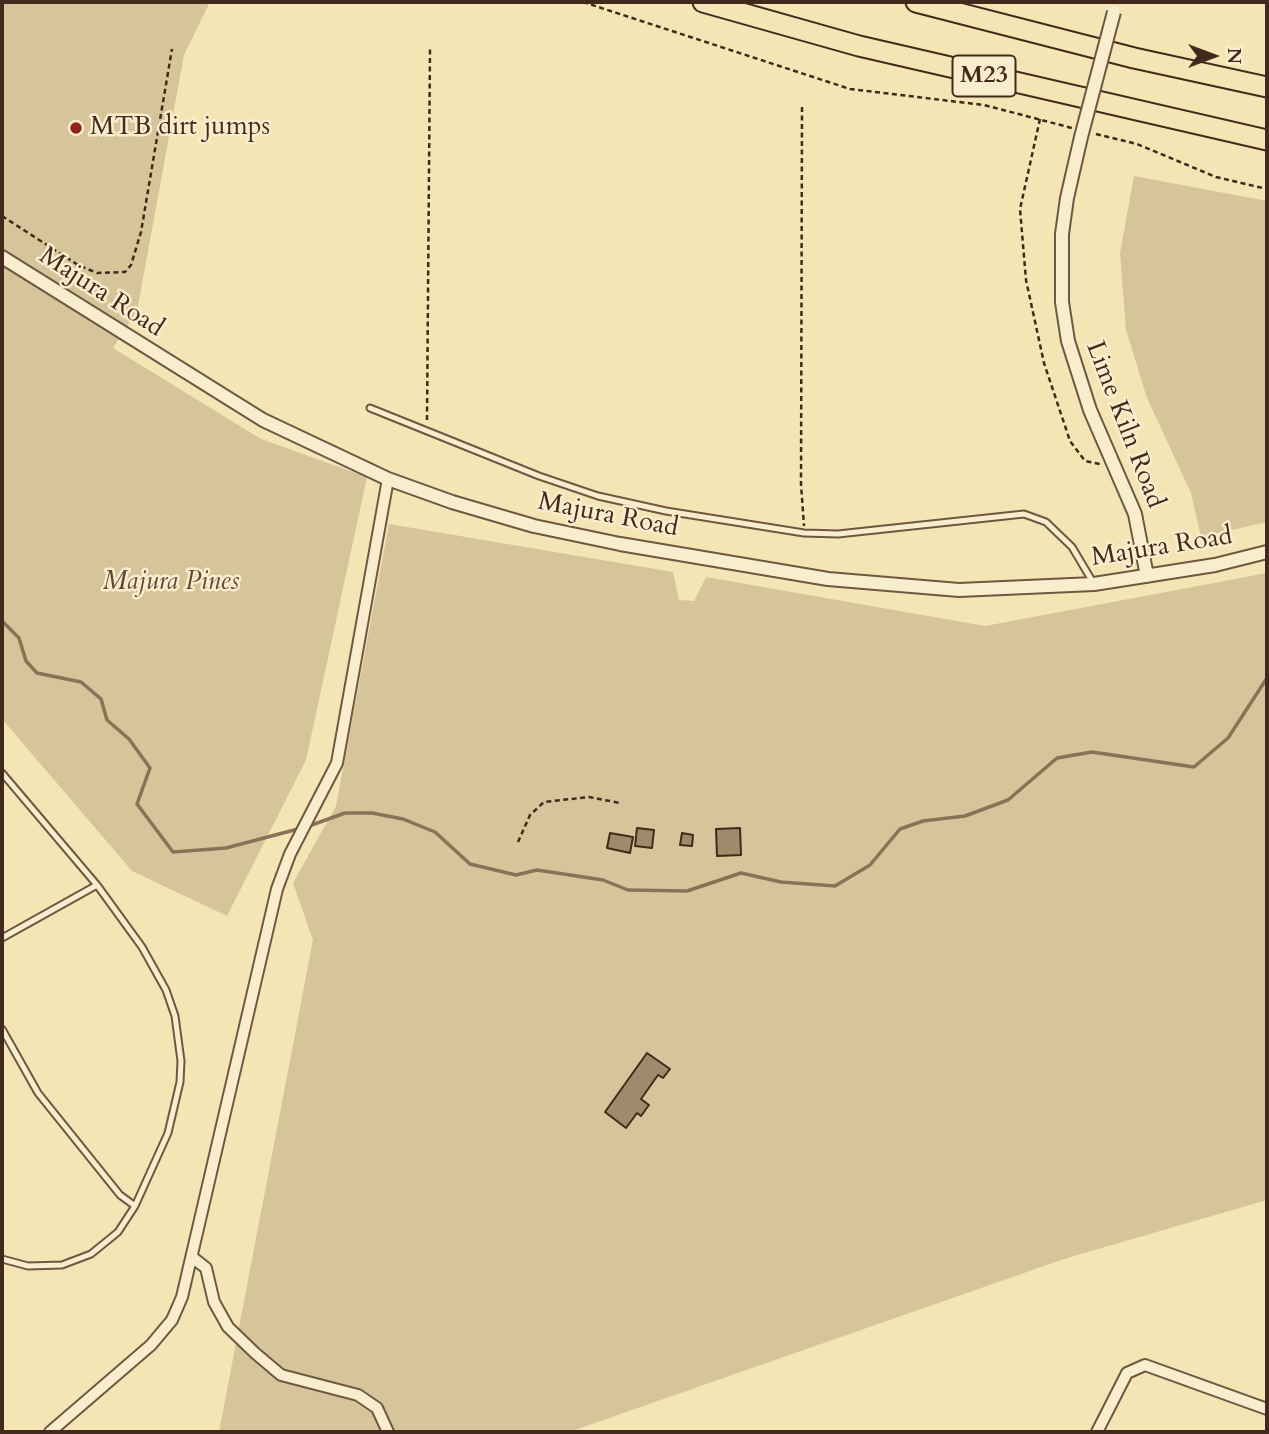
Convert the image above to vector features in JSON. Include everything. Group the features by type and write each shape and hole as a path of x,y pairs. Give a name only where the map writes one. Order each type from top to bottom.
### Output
{"highway":[{"name":"M23","path":"703,2 859,46 1267,141"},
{"name":"M23","path":"916,2 1134,58 1267,87"}],"street":[{"name":"Lime Kiln Road","path":"1115,7 1065,210 1062,302 1077,371 1135,514 1147,576"},
{"name":"Majura Road","path":"2,257 263,420 388,479 452,502 576,536 828,579 959,590 1094,584 1215,565 1267,552"},
{"path":"50,1432 135,1360 163,1332 179,1305 277,889 290,854 337,763 388,479"},
{"path":"192,1257 206,1268 214,1302 228,1327 255,1353 281,1375 358,1395 377,1408 388,1432"},
{"path":"1097,1432 1127,1373 1145,1365 1267,1409"}],"lane":[{"path":"370,408 539,476 598,496 666,511 804,533 838,534 1024,514 1046,522 1072,547 1094,584"},
{"path":"2,773 97,885 155,969 175,1016 181,1042 180,1082 175,1107 156,1163 135,1206 118,1232 106,1244 76,1260 46,1267 28,1266 2,1259"},
{"path":"2,938 97,885"},
{"path":"2,1029 38,1093 120,1195 135,1206"}],"path":[{"path":"583,2 850,89 984,105 1085,133 1137,144 1216,177 1267,189"},
{"path":"2,216 78,265 97,273 125,272 131,265 141,232 172,48"},
{"path":"427,431 430,49"},
{"path":"802,107 801,484 804,533"},
{"path":"1040,119 1020,209 1022,258 1032,309 1044,363 1070,441 1085,461 1103,463 1112,459"},
{"path":"518,842 530,815 544,802 589,797 620,803"}],"green space":[{"name":"Majura Pines","path":"2,2 210,2 184,55 137,311 113,348 261,439 367,477 306,760 227,916 132,871 2,719"},
{"path":"1134,176 1267,201 1267,522 1201,537 1191,493 1147,398 1126,330 1120,253"},
{"path":"389,524 673,572 679,600 694,601 706,577 985,626 1267,573 1267,1200 1067,1258 569,1432 219,1432 313,940 293,883 336,806"}],"building":[{"path":"637,828 654,830 652,848 635,846"},
{"path":"740,828 741,855 717,856 716,829"},
{"path":"610,833 633,837 630,853 607,848"},
{"path":"682,833 693,835 692,846 680,845"},
{"path":"647,1053 670,1069 663,1078 658,1075 641,1099 649,1105 641,1116 637,1113 626,1128 605,1112"}],"waterway":[{"path":"2,621 19,638 26,661 37,673 81,682 101,699 107,720 129,739 150,768 137,804 173,852 226,848 298,829"},
{"path":"309,826 345,813 372,813 403,819 435,832 470,864 516,875 537,870 603,880 628,890 687,891 741,873 781,882 835,886 870,865 900,829 923,821 965,816 1008,800 1057,758 1092,752 1194,767 1228,738 1267,678"}],"place":[{"name":"MTB dirt jumps","path":"76,128"}]}
